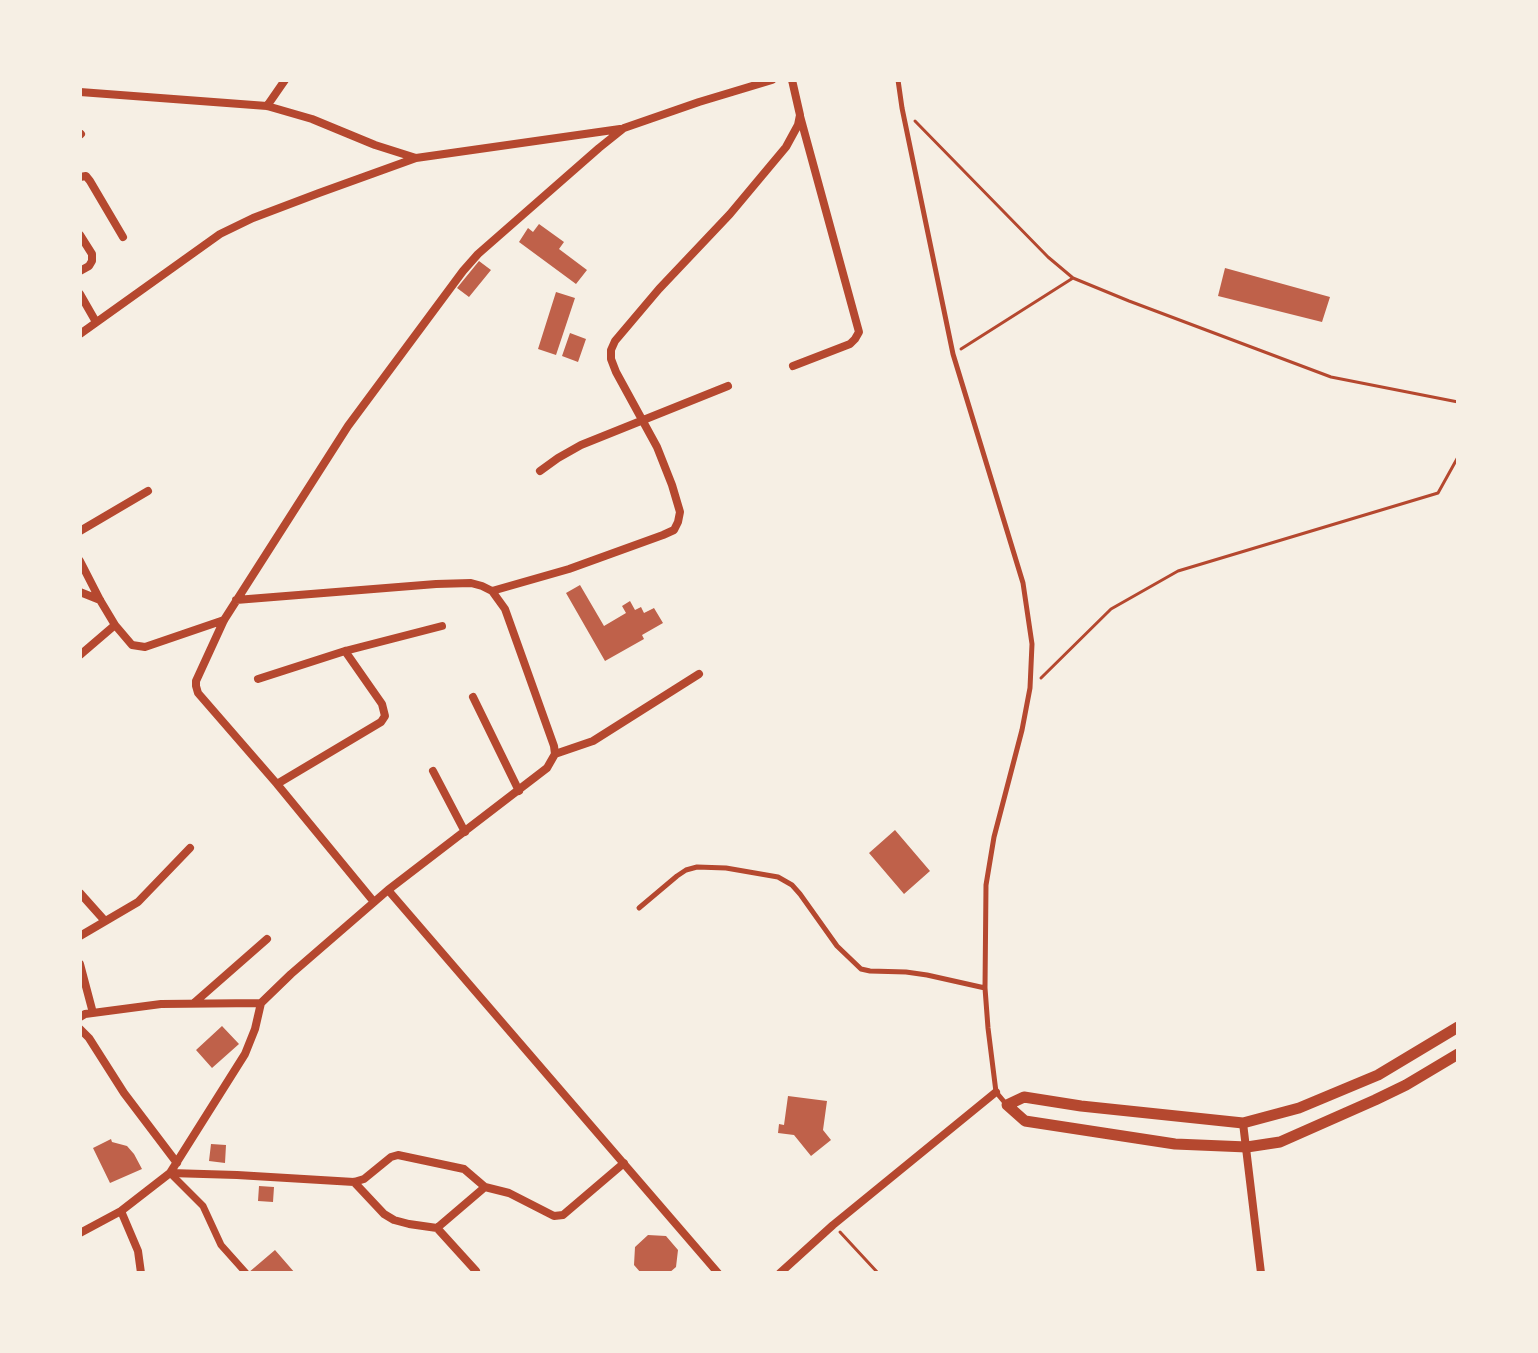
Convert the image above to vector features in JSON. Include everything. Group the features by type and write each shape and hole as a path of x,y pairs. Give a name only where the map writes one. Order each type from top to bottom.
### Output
{"street":[{"path":"267,106 285,80"},
{"path":"80,334 220,234 319,193 416,158 624,128 772,80"},
{"path":"792,80 859,332 850,344 793,366"},
{"path":"80,92 267,106 312,119 416,158"},
{"path":"492,591 569,569 674,530 680,512 672,485 643,419 616,372 611,350 615,341 659,289 730,214 786,147 800,115"},
{"path":"374,902 198,693 196,681 224,620 348,426 463,271 478,254 624,128"},
{"path":"80,177 86,176 90,181 123,237"},
{"path":"80,235 92,254 92,261 80,271"},
{"path":"80,294 96,322"},
{"path":"540,471 581,445 728,386"},
{"path":"80,531 148,491"},
{"path":"80,561 115,625 132,645 145,647 224,620"},
{"path":"80,1233 121,1211 170,1173 245,1054 261,1003 388,890 547,768 555,754 505,609 492,591 471,583 436,584 236,600"},
{"path":"80,592 100,600"},
{"path":"80,655 115,625"},
{"path":"258,679 345,651 442,626"},
{"path":"277,784 381,722 385,716 382,704 345,651"},
{"path":"555,754 593,741 699,674"},
{"path":"473,697 519,791"},
{"path":"433,771 465,832"},
{"path":"80,936 138,902 190,848"},
{"path":"388,890 718,1273"},
{"path":"80,893 105,921"},
{"path":"194,1003 267,939"},
{"path":"80,964 93,1013"},
{"path":"80,1017 161,1004 261,1003"},
{"path":"1458,1027 1378,1075 1299,1108 1243,1123 1095,1108 1024,1097 1007,1105 1025,1121 1161,1142 1247,1147 1280,1142 1406,1085 1458,1054"},
{"path":"80,1029 177,1163"},
{"path":"780,1273 833,1225 996,1092"},
{"path":"1243,1123 1261,1273"},
{"path":"170,1173 354,1182 364,1179 391,1157 398,1155 464,1169 485,1187 509,1193 554,1216 563,1215 624,1163"},
{"path":"170,1173 203,1206 221,1245 246,1273"},
{"path":"354,1182 384,1214 394,1220 437,1228 476,1271"},
{"path":"437,1228 485,1187"},
{"path":"121,1211 138,1251 141,1273"}],"lane":[{"path":"898,80 953,354 1023,583 1032,644 1030,688 1022,730 994,837 986,885 985,988 988,1028 996,1092 1007,1105"},
{"path":"639,908 677,876 697,867 726,868 778,877 792,885 837,946 861,969 906,972 985,988"}],"path":[{"path":"902,108 1048,257 1073,278 1331,377 1458,402"},
{"path":"953,354 1073,278"},
{"path":"1030,688 1111,609 1178,571 1438,493 1458,457"},
{"path":"833,1225 878,1273"}],"building":[{"path":"539,224 564,242 559,249 587,270 576,284 519,242 528,228 533,232"},
{"path":"479,261 491,270 469,297 457,288"},
{"path":"1225,268 1330,297 1322,322 1218,296"},
{"path":"556,292 575,298 556,355 538,349"},
{"path":"570,333 586,339 578,362 562,356"},
{"path":"580,585 604,626 626,613 622,606 630,601 635,610 641,607 644,613 654,608 663,623 642,635 644,639 605,661 566,593"},
{"path":"895,830 930,871 904,894 869,853"},
{"path":"222,1026 239,1044 212,1068 196,1050"},
{"path":"788,1096 827,1101 823,1130 831,1140 811,1156 794,1135 778,1133 779,1124 784,1125"},
{"path":"111,1139 127,1146 142,1169 110,1183 93,1148"},
{"path":"211,1144 226,1145 225,1163 209,1161"},
{"path":"259,1186 274,1187 273,1202 258,1201"},
{"path":"648,1235 666,1236 678,1250 676,1267 669,1273 641,1273 634,1265 635,1247"},
{"path":"275,1250 295,1273 248,1273"}]}
